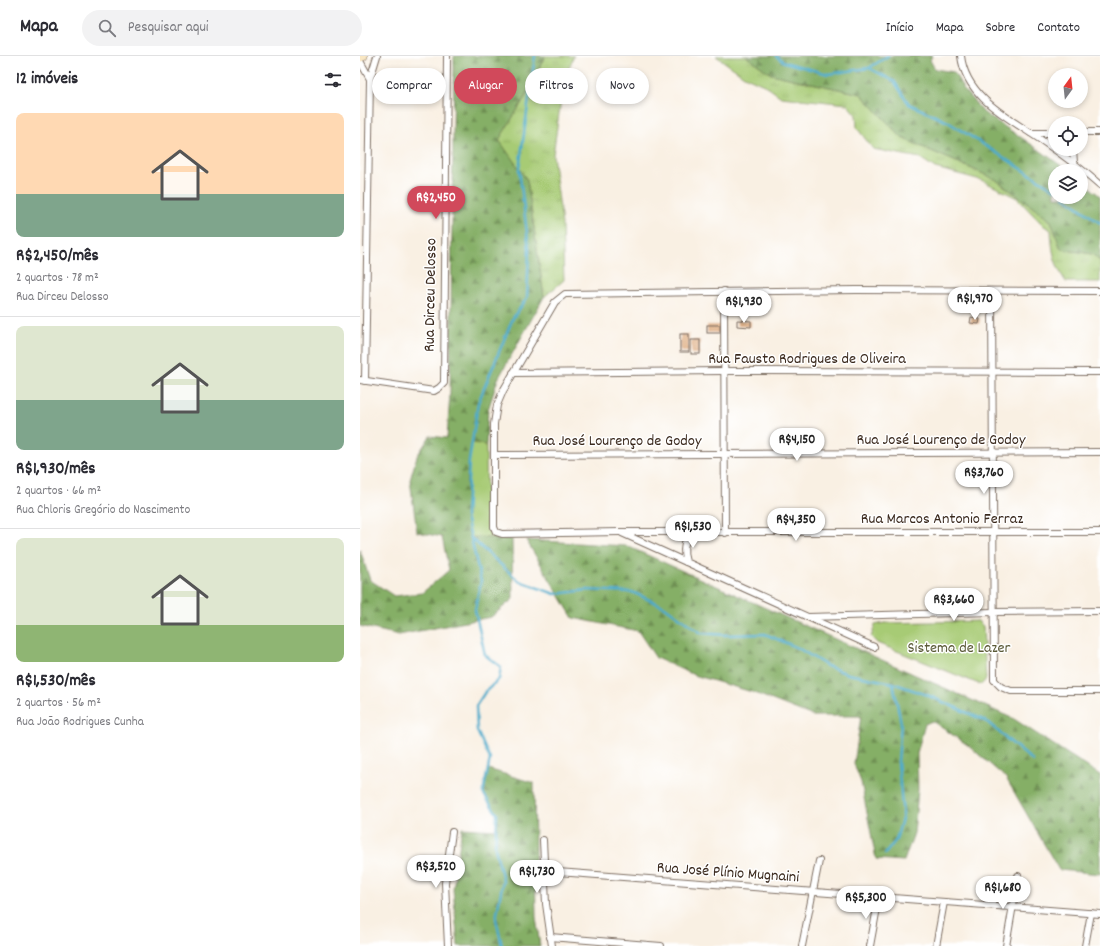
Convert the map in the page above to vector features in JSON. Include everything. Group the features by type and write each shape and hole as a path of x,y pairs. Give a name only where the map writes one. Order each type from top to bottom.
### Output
{"main road":[{"path":"360,57 364,56"}],"street":[{"path":"363,381 370,79 377,56"},
{"name":"Rua Dirceu Delosso","path":"363,381 434,391 440,388 444,383 447,56"},
{"path":"961,56 968,78 982,96 1002,115 1032,133 1074,163 1100,185"},
{"path":"360,61 370,79"},
{"path":"1088,132 1100,132"},
{"path":"1032,133 1048,133"},
{"path":"1074,156 1074,163"},
{"path":"494,456 494,424 497,405 513,373 555,302 565,294 724,291 1100,291"},
{"path":"724,291 725,533"},
{"path":"992,291 994,680 1001,687 1011,691 1100,691"},
{"name":"Rua Fausto Rodrigues de Oliveira","path":"513,373 724,371 1100,372"},
{"name":"Rua José Lourenço de Godoy","path":"494,456 1100,452"},
{"name":"Rua Marcos Antonio Ferraz","path":"494,456 494,526 496,532 502,534 620,532 1100,532"},
{"path":"620,532 874,647"},
{"path":"686,562 684,546 686,538 690,533"},
{"path":"808,617 1100,611"},
{"path":"448,946 445,883 452,832"},
{"path":"543,840 550,937 552,946"},
{"path":"802,946 819,861"},
{"name":"Rua José Plínio Mugnaini","path":"545,872 1100,914"},
{"path":"1006,946 1018,876"},
{"path":"870,946 879,897"},
{"path":"936,946 944,902"},
{"path":"1085,946 1091,913"},
{"path":"550,937 661,946"}],"green space":[{"path":"454,56 545,56 539,68 525,68 525,97 499,140 527,180 544,297 498,379 488,410 486,445 472,443 466,490 470,537 512,539 513,599 491,617 399,635 360,626 360,550 370,580 394,596 422,593 449,570 442,537 417,532 410,480 417,456 430,436 447,438 450,393"},
{"path":"545,56 574,56 569,68 539,68"},
{"path":"716,56 746,56 771,74 861,94 902,138 995,179 1051,221 1061,249 1092,254 1100,261 1100,282 1066,282 1054,257 1051,230 1044,226 1017,198 981,180 935,168 920,158 873,149 857,128 856,115 847,104 781,97 766,86 744,76"},
{"path":"746,56 932,56 930,60 935,69 954,72 964,90 984,113 1059,164 1048,164 1048,204 1088,204 1088,186 1100,196 1100,261 1092,254 1061,249 1051,221 995,179 902,138 861,94 771,74"},
{"path":"525,97 525,104 560,104 553,155 562,224 564,280 544,297 527,180 498,140"},
{"path":"472,443 486,445 487,523 492,535 497,538 470,537 466,490"},
{"path":"526,540 627,546 1014,719 1100,775 1100,874 1059,870 1006,778 969,746 932,721 925,724 917,753 918,790 914,833 904,861 876,859 861,782 854,764 861,716 813,716 752,692 694,675 656,658 638,631 573,618"},
{"name":"Sistema de Lazer","path":"978,621 983,626 986,679 982,684 877,643 871,637 875,625 884,623"},
{"path":"488,769 534,783 536,917 540,946 458,946 453,889 462,828 497,830 497,814 483,793"}],"building":[{"path":"749,301 749,312 741,313 740,302"},
{"path":"971,317 980,319 979,324 970,323"},
{"path":"737,320 751,321 751,327 737,326"},
{"path":"707,325 720,325 720,333 707,333"},
{"path":"680,334 689,334 689,352 680,352"},
{"path":"691,340 700,340 700,354 691,354"}],"waterway":[{"path":"502,946 496,919 503,880 495,848 497,814 483,793 490,759 477,731 476,706 485,692 499,679 501,667 485,655 475,610 481,581 466,516 469,462 478,403 513,318 527,298 529,249 519,169 535,56"},
{"path":"776,56 784,62 828,74 869,68 894,81 909,104 948,122 1048,186"},
{"path":"869,68 888,56"},
{"path":"1074,204 1100,223"},
{"path":"471,538 519,581 555,594 587,590 632,592 665,607 701,633 726,635 765,634 798,648 827,666 848,674 893,683 927,695 986,721 1033,761"},
{"path":"885,854 896,840 903,815 898,762 901,723 893,683"}]}
